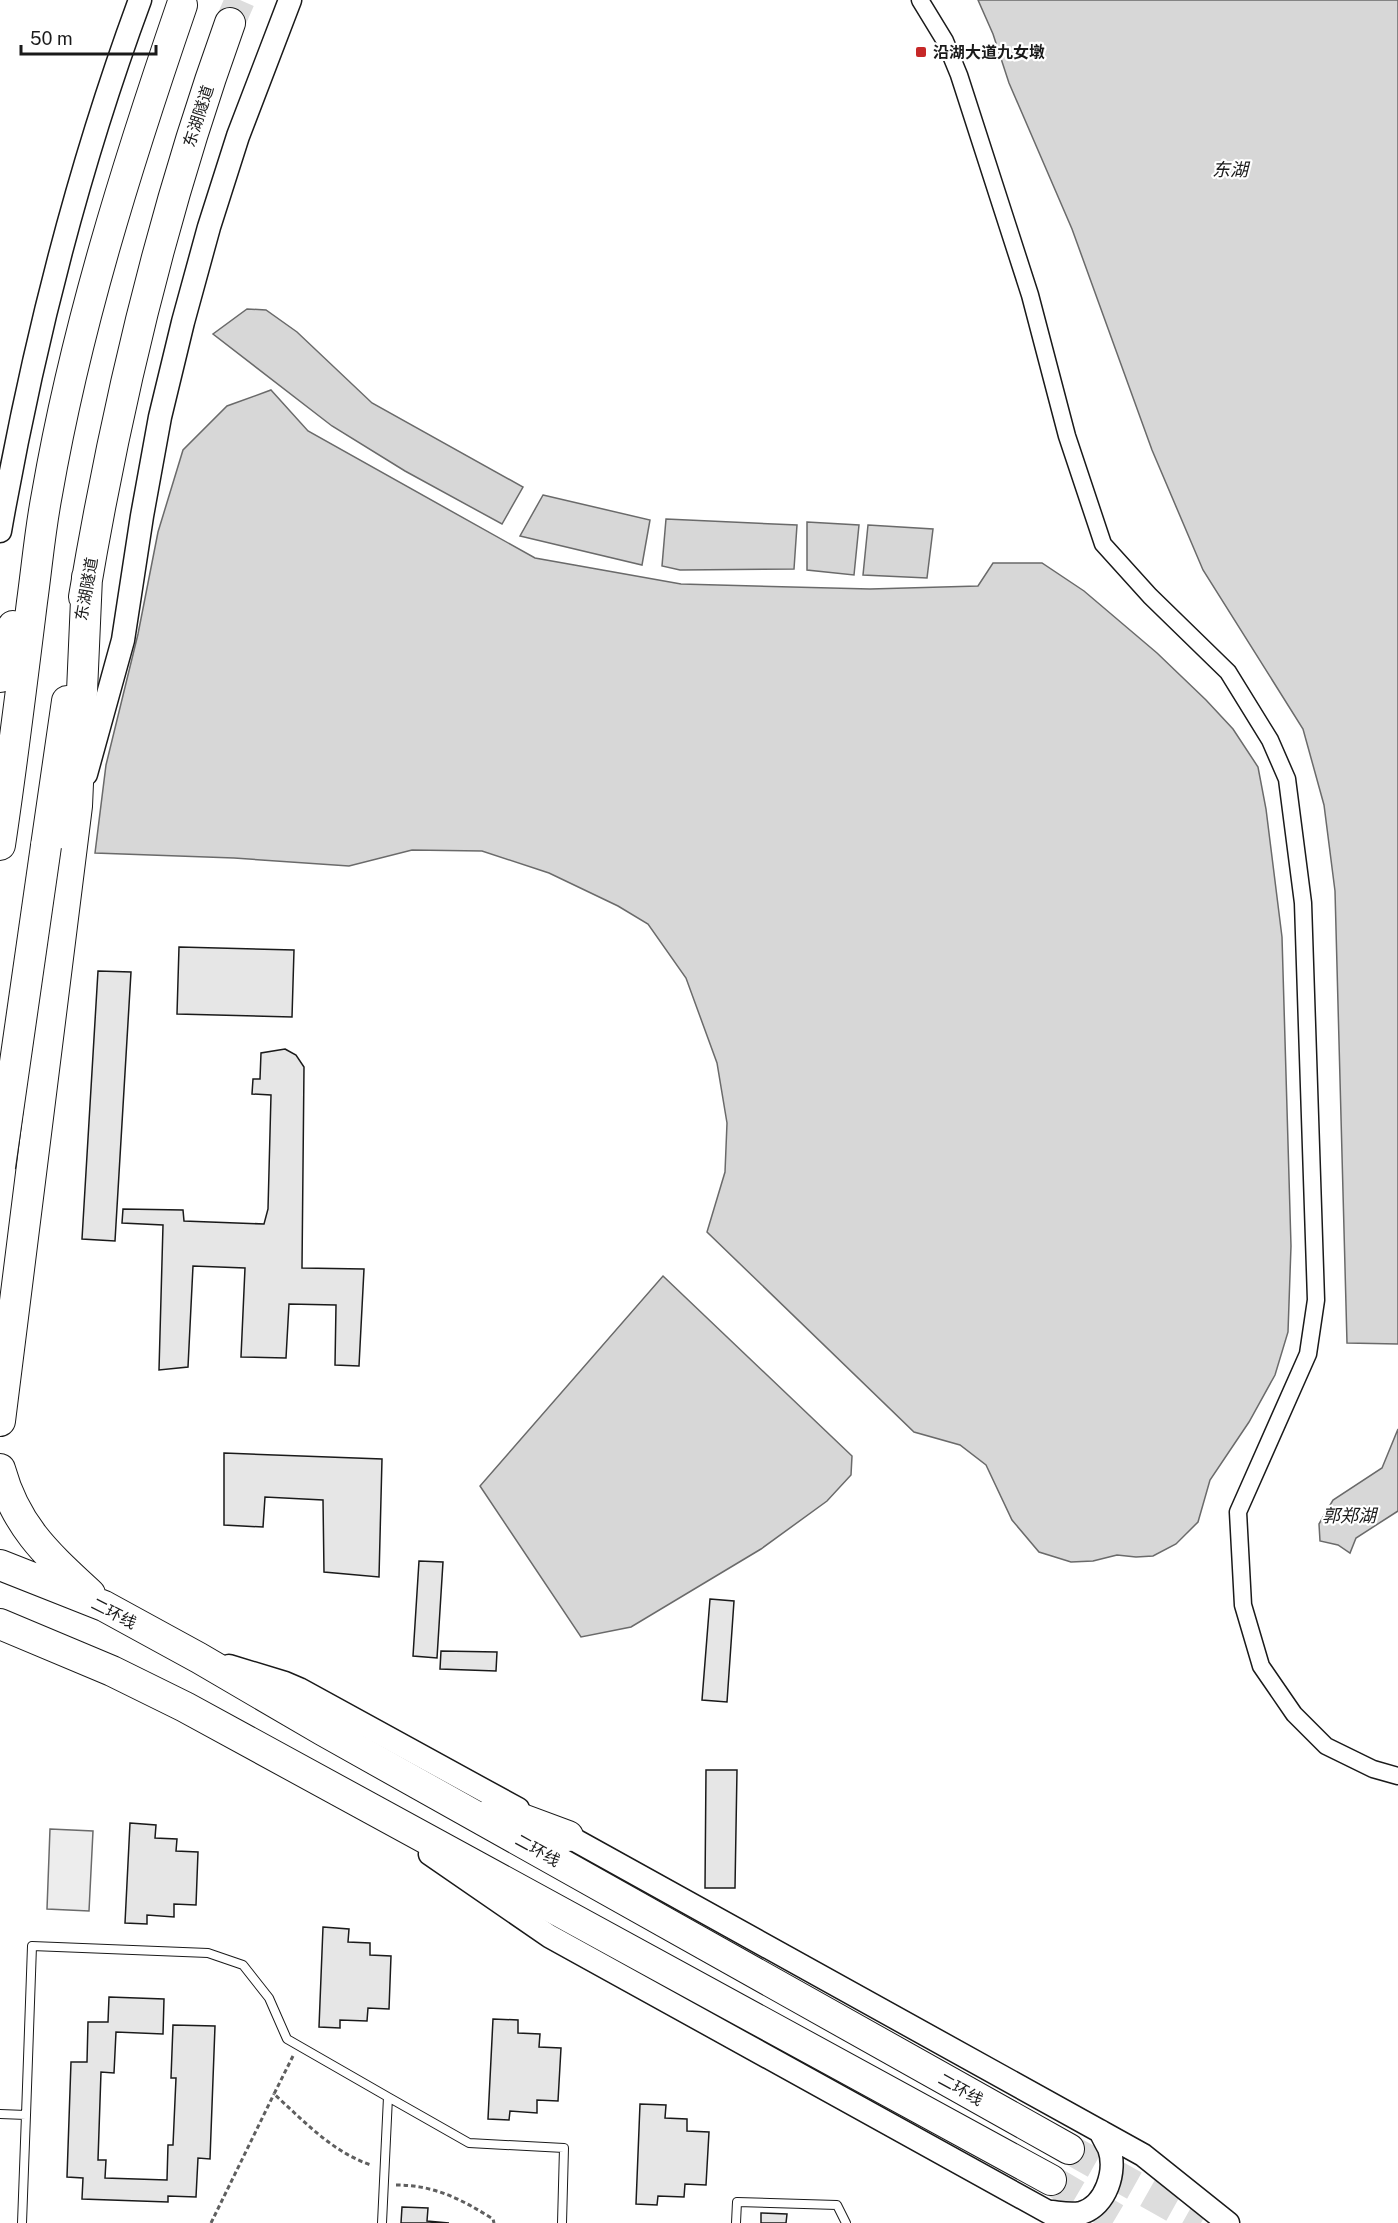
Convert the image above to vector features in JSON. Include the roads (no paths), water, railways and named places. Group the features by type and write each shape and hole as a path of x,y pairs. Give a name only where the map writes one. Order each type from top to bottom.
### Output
{"highway":[{"path":"0,677 46,495 90,302 121,192 182,5"},
{"name":"东湖隧道","path":"0,1166 59,749 87,578 120,408 141,312 169,209 199,109 230,22"},
{"path":"0,843 46,495"},
{"path":"0,1421 77,806 87,578"},
{"path":"0,1166 27,1141 39,1121"},
{"path":"0,1469 6,1491 29,1532 47,1553 104,1606"},
{"name":"二环线","path":"0,1565 104,1606 1069,2150"},
{"path":"0,1624 112,1671 185,1707 1051,2180"},
{"path":"409,1777 568,1836"}],"main road":[{"path":"0,531 27,390 60,248 101,113 140,0"},
{"path":"77,806 123,640 132,574 160,417 183,322 209,226 238,136 290,0"},
{"path":"199,1658 299,1689 568,1836 1143,2155 1228,2223"},
{"path":"346,1794 549,1936 1068,2223"},
{"path":"1047,2211 1079,2213 1090,2209 1099,2201 1110,2178 1111,2164 1109,2150 1100,2131"}],"street":[{"path":"920,0 945,41 959,75 1030,295 1067,436 1103,544 1150,596 1228,672 1270,740 1287,779 1303,903 1316,1300 1308,1354 1238,1512 1244,1605 1261,1666 1294,1714 1326,1746 1373,1769 1398,1776"}],"lane":[{"path":"22,2223 32,1946 208,1953 243,1965 269,1998 287,2039 388,2097 469,2143 564,2148 562,2223"},
{"path":"382,2223 388,2097"},
{"path":"0,2114 26,2115"},
{"path":"736,2223 737,2202 837,2205 846,2223"}],"water":[{"name":"东湖","path":"978,0 1398,0 1398,1344 1347,1343 1335,891 1324,805 1303,729 1203,570 1152,450 1072,229 1009,83 993,34"},
{"path":"247,309 266,310 297,332 372,403 523,487 502,524 405,471 332,426 213,334"},
{"path":"271,390 308,431 535,558 681,584 870,589 978,586 993,563 1042,563 1084,591 1157,653 1233,729 1258,767 1266,809 1282,937 1291,1246 1288,1332 1275,1375 1249,1422 1210,1480 1198,1522 1176,1544 1153,1556 1117,1555 1093,1561 1071,1562 1039,1552 1012,1520 986,1465 960,1445 914,1432 707,1232 725,1172 727,1123 717,1063 686,978 648,924 618,906 549,873 482,851 412,850 349,866 234,858 95,853 106,765 138,634 158,532 183,450 227,406"},
{"path":"543,495 650,520 642,565 520,536"},
{"path":"666,519 797,525 794,569 680,570 662,566"},
{"path":"807,522 859,525 854,575 807,570"},
{"path":"868,525 933,529 927,578 863,575"},
{"path":"663,1276 852,1456 851,1475 827,1501 761,1549 631,1627 581,1637 480,1486"},
{"name":"郭郑湖","path":"1398,1429 1398,1511 1356,1538 1350,1553 1338,1545 1320,1541 1319,1524 1333,1500 1382,1468"}],"tunnel":[{"path":"230,23 240,0"},
{"path":"1069,2149 1201,2223"},
{"path":"1051,2180 1124,2223"}],"place":[{"name":"沿湖大道九女墩","path":"921,52"}]}
